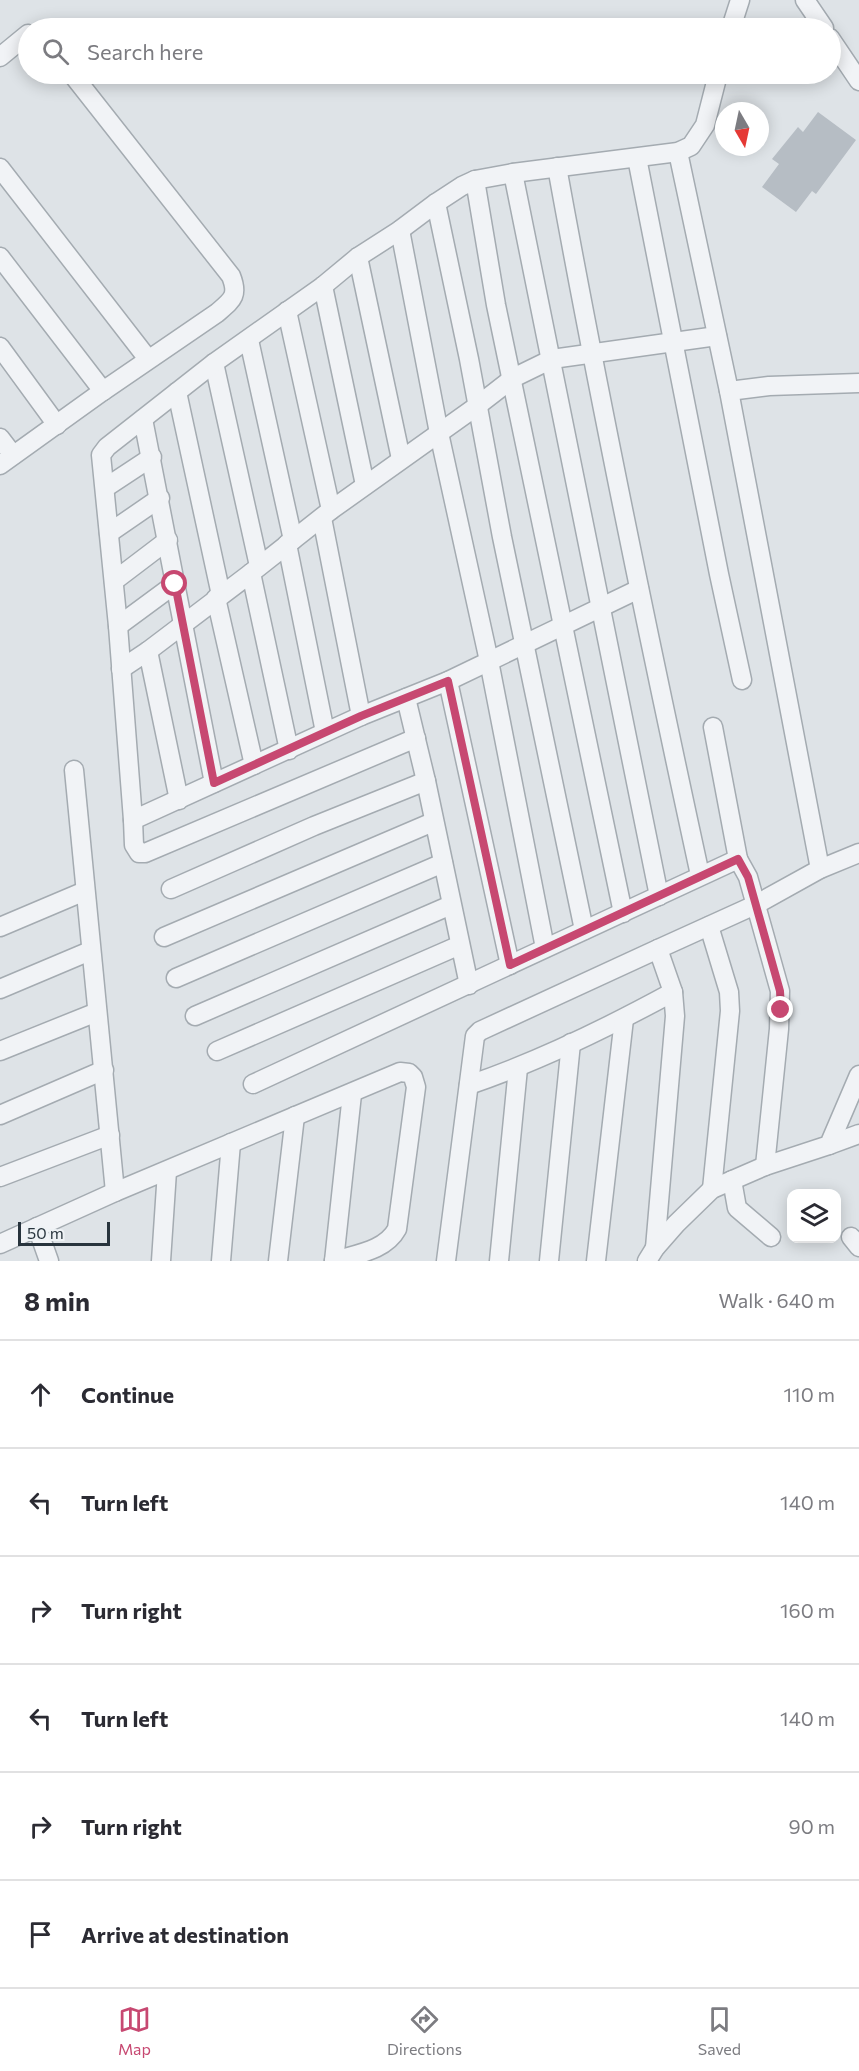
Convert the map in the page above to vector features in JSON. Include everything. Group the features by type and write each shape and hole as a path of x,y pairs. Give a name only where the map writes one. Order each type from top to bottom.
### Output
{"street":[{"path":"734,18 740,0"},
{"path":"805,0 817,18"},
{"path":"0,57 18,42"},
{"path":"841,53 859,81"},
{"path":"0,438 7,460 148,359 217,313 230,302 235,294 231,276 80,84"},
{"path":"416,738 145,853 139,853 134,845 122,669 101,455 107,447 214,363 323,286 357,257 400,230 436,203 475,180 678,152 691,146 705,126 716,84"},
{"path":"678,152 729,391 820,869"},
{"path":"637,158 742,680"},
{"path":"557,167 591,353 700,875"},
{"path":"0,168 148,359"},
{"path":"513,173 659,896"},
{"path":"475,180 496,305 623,913"},
{"path":"436,203 584,930"},
{"path":"400,230 439,433 489,661 545,948"},
{"path":"0,257 103,391"},
{"path":"357,257 401,459"},
{"path":"323,286 365,485"},
{"path":"287,311 326,514 361,716"},
{"path":"122,669 326,514 513,378 552,359 717,336"},
{"path":"249,340 290,542 325,732"},
{"path":"1,352 57,425"},
{"path":"214,363 289,750"},
{"path":"729,391 769,386 859,383"},
{"path":"177,392 254,765"},
{"path":"143,419 214,783"},
{"path":"105,488 152,457"},
{"path":"109,533 160,498"},
{"path":"114,581 168,540"},
{"path":"118,626 175,584"},
{"path":"133,820 361,716 448,681 639,589"},
{"path":"148,651 179,800"},
{"path":"448,681 510,965"},
{"path":"406,698 469,985"},
{"path":"713,727 738,859 748,877 780,991 779,1029 765,1166"},
{"path":"74,771 115,1192"},
{"path":"171,889 314,826 426,781"},
{"path":"164,937 434,822"},
{"path":"446,1261 473,1043 480,1031 755,905 820,869 859,853"},
{"path":"253,1084 738,859"},
{"path":"176,978 443,863"},
{"path":"0,927 85,891"},
{"path":"195,1016 451,904"},
{"path":"709,926 729,992 730,1011 712,1189"},
{"path":"217,1051 459,945"},
{"path":"651,1255 675,1016 673,992 658,949"},
{"path":"0,989 90,951"},
{"path":"469,1085 518,1068 624,1019 673,992"},
{"path":"0,1051 97,1012"},
{"path":"596,1261 624,1019"},
{"path":"549,1261 571,1043"},
{"path":"499,1261 518,1068"},
{"path":"0,1115 104,1070"},
{"path":"0,1244 115,1192 405,1071 413,1077 416,1087 397,1229 392,1238 374,1249 334,1261 352,1094"},
{"path":"828,1145 859,1075"},
{"path":"279,1261 295,1116"},
{"path":"651,1255 712,1189 765,1166 859,1134"},
{"path":"0,1177 110,1135"},
{"path":"220,1261 231,1143"},
{"path":"161,1261 167,1171"},
{"path":"732,1180 738,1208 771,1237"},
{"path":"37,1227 49,1261"}],"building":[{"path":"818,112 856,140 816,194 812,191 796,212 762,187 779,164 772,159 798,127 803,132"}],"route":[{"path":"175,584 214,783 361,716 448,681 510,965 738,859 748,877 780,991 781,1010"}]}
